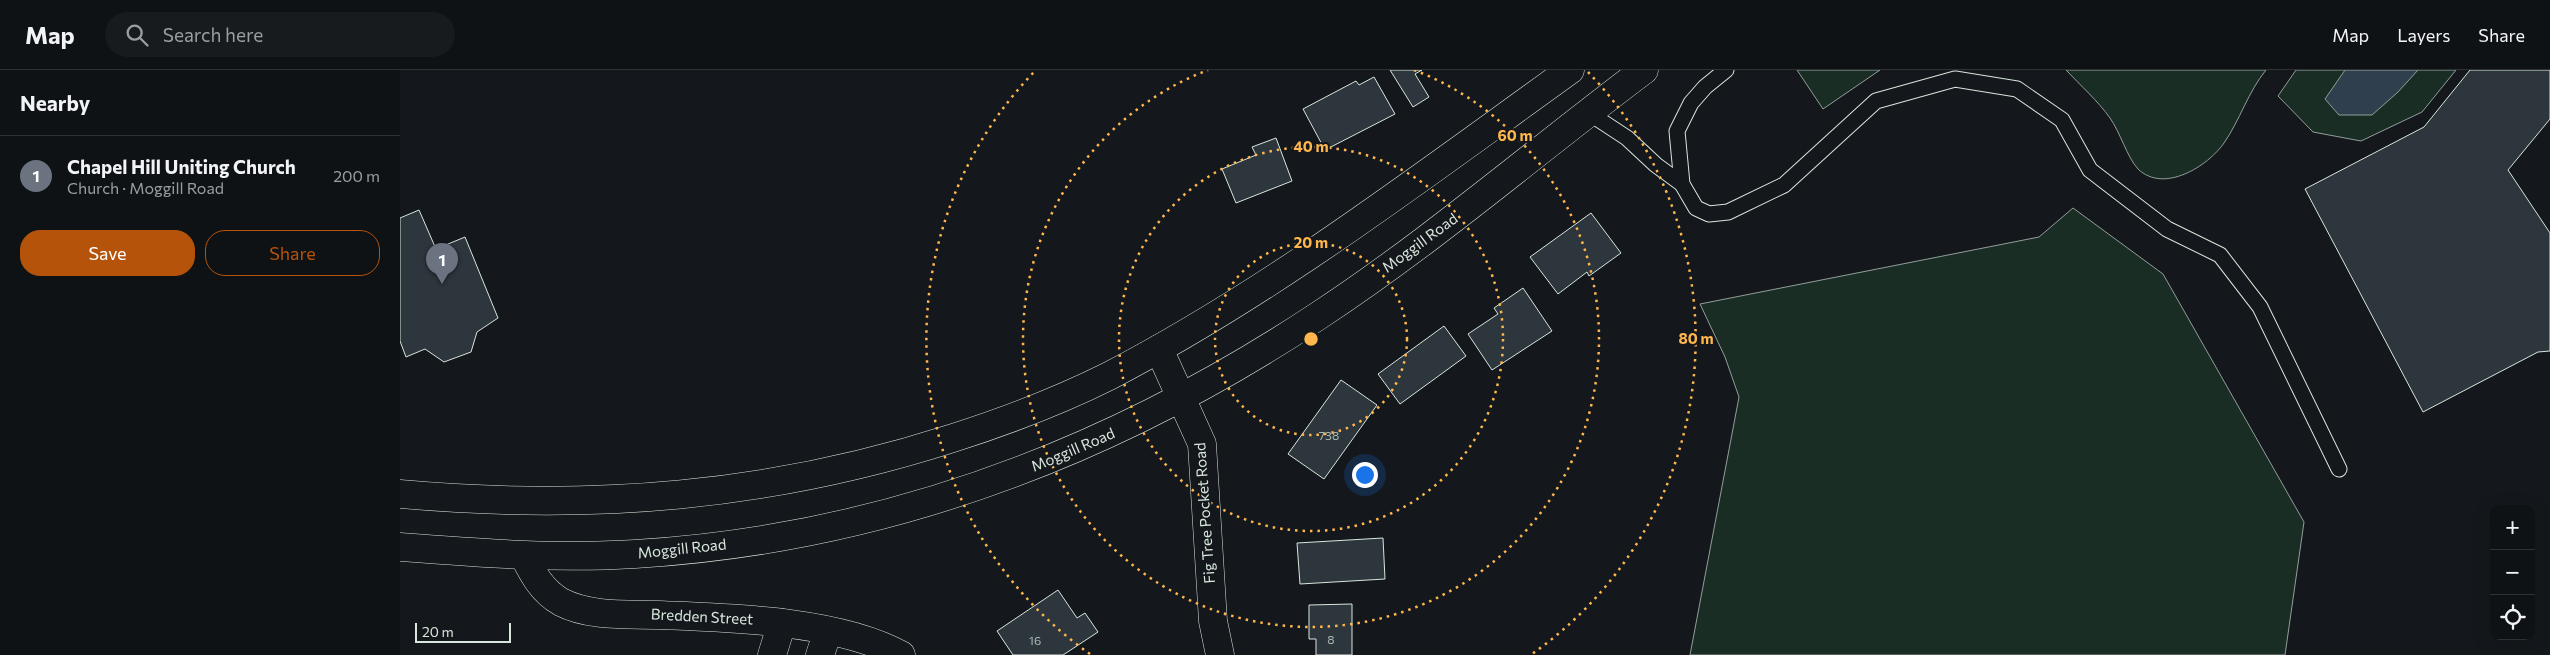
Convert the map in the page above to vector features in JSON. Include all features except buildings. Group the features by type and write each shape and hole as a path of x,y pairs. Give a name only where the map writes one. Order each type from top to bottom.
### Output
{"main road":[{"path":"400,494 511,500 604,501 656,498 778,482 906,452 984,428 1047,404 1106,377 1159,349 1234,303 1358,221 1570,70"},
{"name":"Moggill Road","path":"400,547 524,556 633,554 688,550 799,533 878,515 980,486 1022,471 1122,429 1183,398 1261,352 1382,271 1488,193 1644,70"},
{"name":"Fig Tree Pocket Road","path":"1159,349 1198,432 1204,454 1204,501 1212,612 1220,655"},
{"name":"Bredden Street","path":"524,556 536,581 550,594 562,602 588,611 746,619 782,623 824,643 882,644 901,655"},
{"path":"772,655 782,623"}],"lane":[{"path":"1726,70 1705,87 1681,119 1677,131 1682,184 1693,204 1709,214 1728,212 1784,185 1876,101 1955,79 2017,89 2062,120 2090,170 2167,229 2220,255 2260,307 2338,469"},
{"path":"1589,113 1627,138 1656,165 1682,184"}],"green space":[{"path":"1797,70 1880,70 1823,109"},
{"path":"2066,70 2266,70 2254,87 2230,134 2217,152 2197,168 2185,174 2160,179 2149,176 2138,169 2130,158 2110,118"},
{"path":"2296,70 2456,70 2422,112 2361,141 2313,132 2278,96"},
{"path":"2073,208 2163,274 2304,522 2285,655 1690,655 1739,397 1725,357 1700,304 2039,237"}],"water":[{"path":"2345,70 2418,70 2398,92 2372,115 2339,115 2325,99"}],"place":[{"name":"Chapel Hill Uniting Church","path":"442,284"}]}
